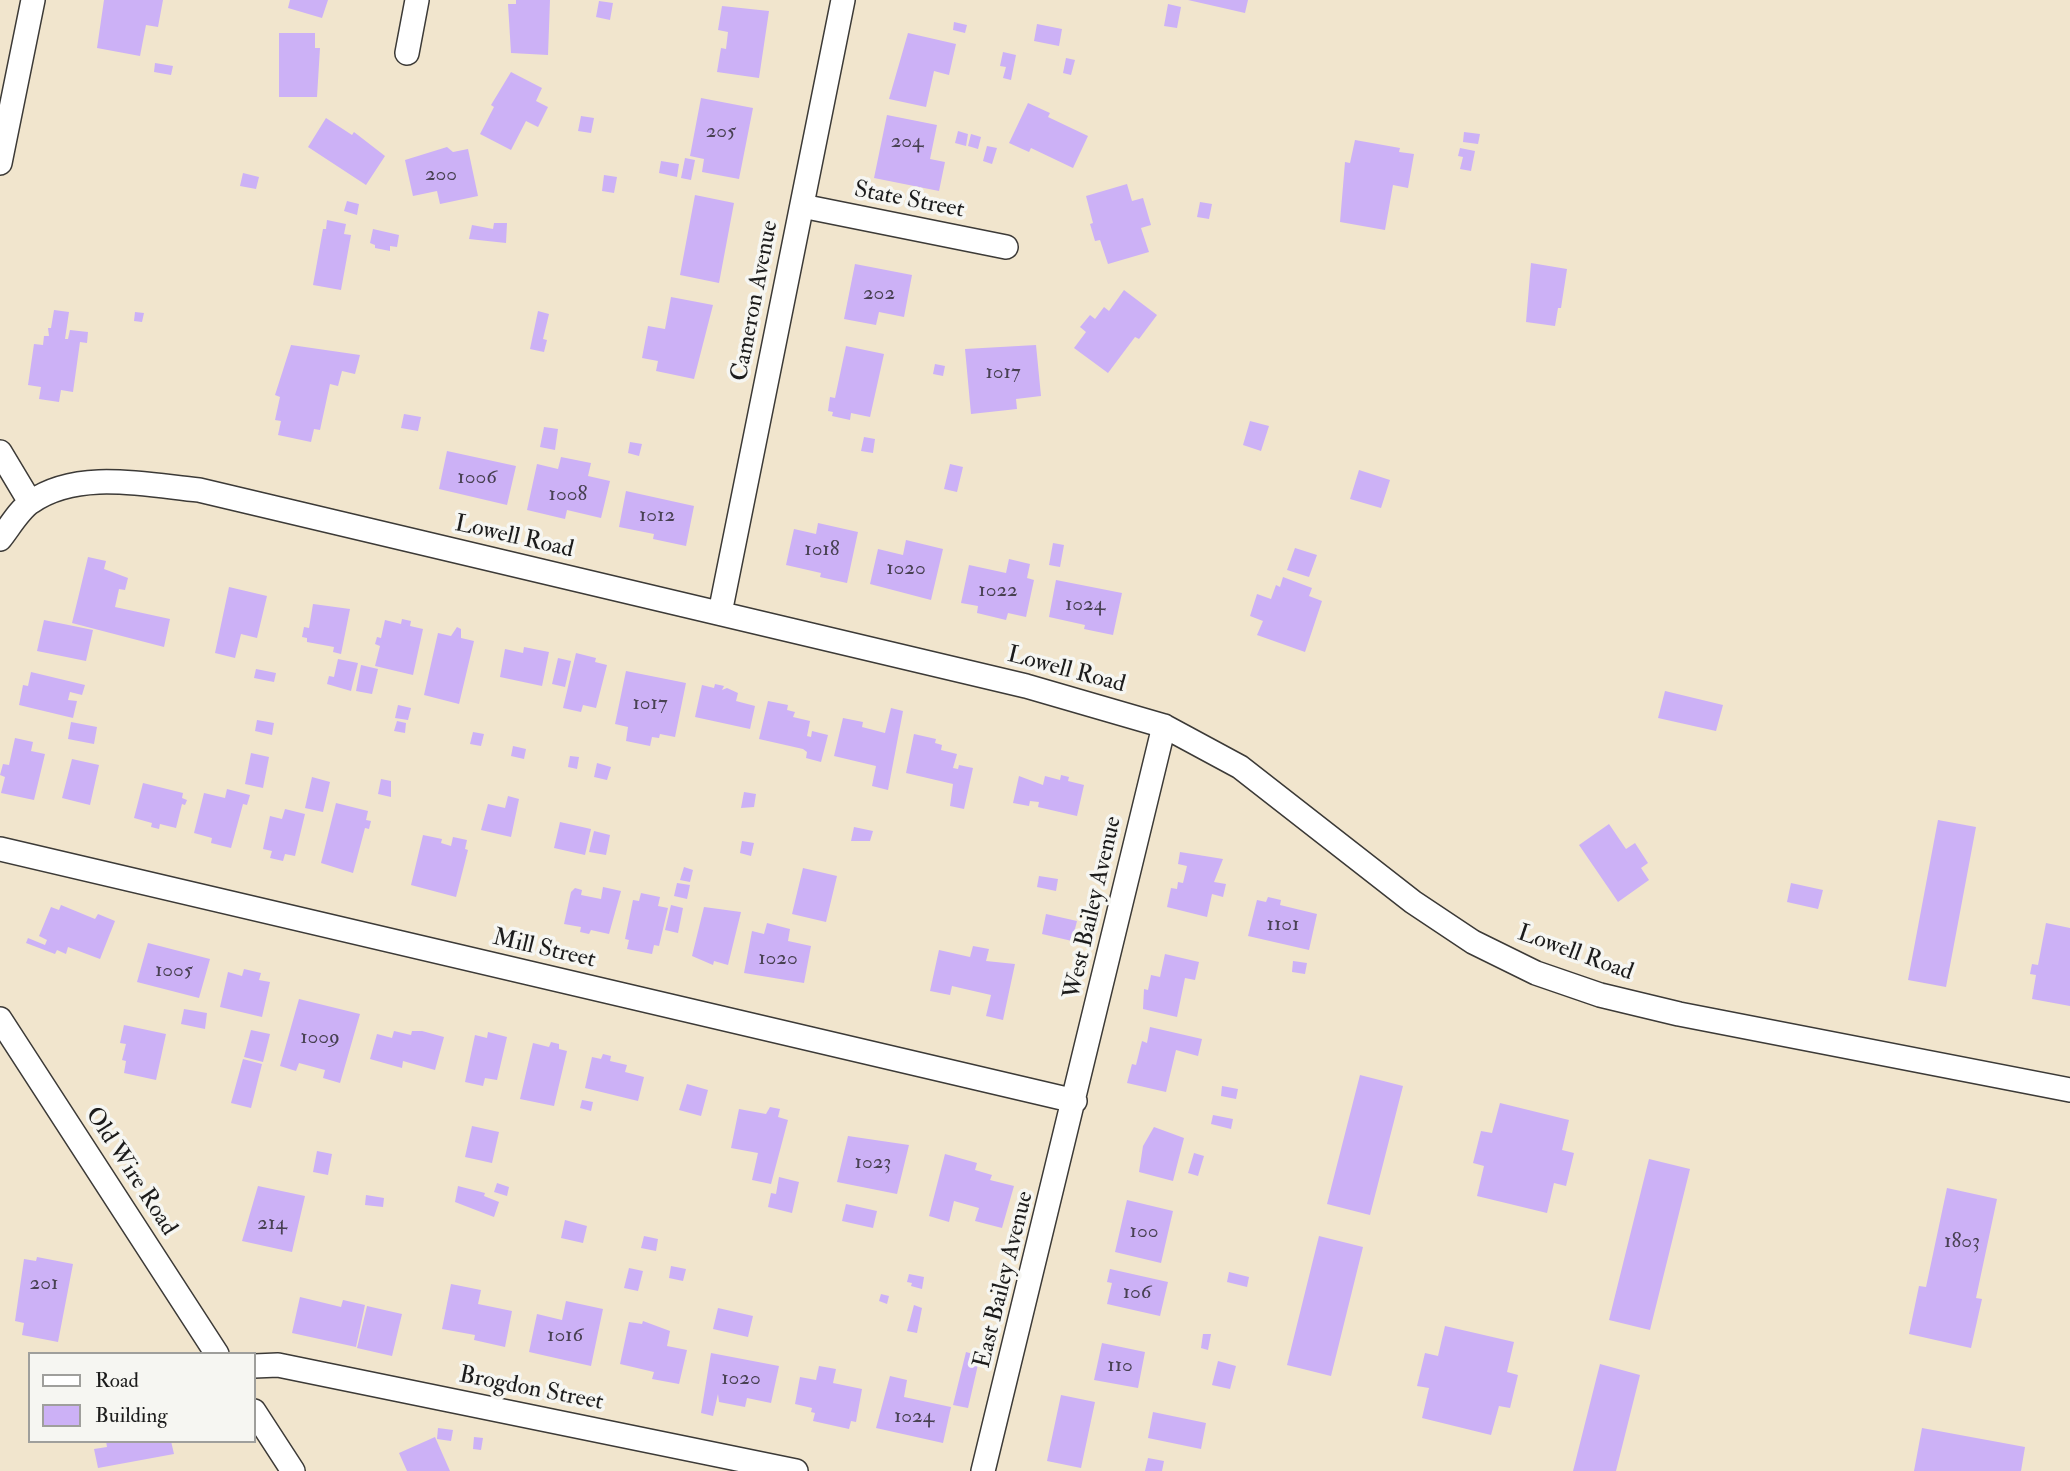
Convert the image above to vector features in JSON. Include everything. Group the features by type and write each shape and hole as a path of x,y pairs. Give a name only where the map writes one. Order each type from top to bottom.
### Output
{"street":[{"path":"0,163 33,0"},
{"path":"407,53 418,0"},
{"name":"Cameron Avenue","path":"720,613 843,0"},
{"name":"State Street","path":"802,206 1006,247"},
{"path":"0,452 30,502"},
{"name":"Lowell Road","path":"0,539 30,502 75,484 127,483 199,490 1026,686 1164,726 1240,767 1413,902 1463,935 1536,973 1600,995 1679,1014 2070,1090"},
{"name":"West Bailey Avenue","path":"1075,1101 1164,726"},
{"name":"Mill Street","path":"0,849 1075,1101"},
{"name":"Old Wire Road","path":"0,1019 215,1352"},
{"name":"East Bailey Avenue","path":"983,1471 1075,1101"},
{"name":"Brogdon Street","path":"256,1366 278,1366 796,1471"},
{"path":"256,1414 293,1471"}],"building":[{"path":"104,0 163,0 158,27 146,25 140,56 97,48"},
{"path":"290,0 328,0 322,18 288,8"},
{"path":"516,0 550,0 548,55 511,53 508,4 516,4"},
{"path":"1188,0 1248,0 1245,13"},
{"path":"599,1 613,3 610,20 596,17"},
{"path":"1168,4 1181,7 1177,28 1164,26"},
{"path":"722,6 769,11 759,78 717,72 721,48 726,49 728,32 718,30"},
{"path":"954,22 967,25 965,33 953,30"},
{"path":"1037,24 1062,29 1059,46 1034,41"},
{"path":"279,33 315,33 315,48 320,48 317,97 279,97"},
{"path":"908,33 956,44 949,75 934,71 926,107 889,99"},
{"path":"1003,52 1016,55 1011,80 1003,78 1006,67 1000,66"},
{"path":"1066,58 1075,60 1071,75 1063,73"},
{"path":"155,63 173,66 171,75 154,72"},
{"path":"511,72 542,88 536,101 548,107 538,127 526,121 511,150 480,134 494,107 491,105"},
{"path":"701,98 753,108 739,179 702,172 704,159 690,156"},
{"path":"1028,103 1050,113 1048,117 1088,136 1073,168 1031,148 1029,152 1009,143"},
{"path":"887,115 937,125 930,159 945,162 939,191 874,178"},
{"path":"581,116 594,118 591,133 578,131"},
{"path":"326,118 352,135 354,132 385,156 366,185 308,147"},
{"path":"958,131 968,134 966,146 955,143"},
{"path":"1464,132 1480,134 1478,144 1463,142"},
{"path":"971,134 981,137 978,149 968,146"},
{"path":"1355,140 1400,148 1399,152 1414,154 1408,188 1393,185 1385,230 1340,222 1345,162 1350,163"},
{"path":"987,146 997,148 992,164 983,161"},
{"path":"447,147 453,152 468,149 478,196 440,204 437,191 413,196 405,160"},
{"path":"1460,148 1475,151 1471,171 1460,169 1463,157 1458,156"},
{"path":"685,158 695,160 691,180 681,178"},
{"path":"661,161 679,164 677,177 659,173"},
{"path":"243,173 259,177 256,189 240,186"},
{"path":"604,175 617,177 614,193 602,191"},
{"path":"1127,184 1132,201 1143,198 1151,225 1141,228 1149,252 1108,264 1100,240 1095,241 1086,196"},
{"path":"695,195 734,203 719,283 680,275"},
{"path":"347,201 359,204 357,215 344,211"},
{"path":"1200,202 1212,204 1209,219 1197,217"},
{"path":"327,220 346,224 344,234 351,235 341,290 313,285"},
{"path":"494,223 507,223 506,243 469,239 472,225 493,229"},
{"path":"373,229 399,235 397,247 390,246 390,251 375,248 375,245 370,243"},
{"path":"1531,263 1567,269 1561,308 1558,308 1555,326 1526,322"},
{"path":"855,264 912,275 904,317 879,312 876,325 844,319"},
{"path":"1124,290 1157,315 1139,339 1135,337 1108,373 1074,348 1086,332 1080,327 1090,315 1095,319 1104,307 1109,311"},
{"path":"671,297 713,305 694,379 656,371 658,361 642,358 648,326 665,329"},
{"path":"54,310 69,312 65,339 68,339 70,330 88,332 87,343 80,342 73,392 61,390 59,402 39,399 41,387 28,385 34,344 43,345 44,336 49,336 48,328 51,328"},
{"path":"538,311 549,314 543,339 547,340 544,352 530,349"},
{"path":"135,312 144,313 142,322 134,321"},
{"path":"291,345 360,355 355,374 342,371 338,386 330,384 320,430 314,429 311,442 278,435 281,421 275,420 280,397 275,395"},
{"path":"1036,345 1041,396 1016,399 1017,409 971,414 965,349"},
{"path":"846,346 884,354 870,417 851,413 850,420 832,416 833,412 828,411 830,397 835,398"},
{"path":"935,364 945,366 943,376 933,374"},
{"path":"404,414 421,417 418,431 401,428"},
{"path":"1250,421 1269,426 1261,451 1243,445"},
{"path":"544,427 558,429 555,450 540,447"},
{"path":"864,437 875,439 873,453 861,451"},
{"path":"630,442 642,444 639,456 628,453"},
{"path":"447,451 516,466 507,505 439,489"},
{"path":"561,457 591,463 588,476 610,481 601,518 567,510 565,519 527,510 537,464 558,469"},
{"path":"950,464 963,467 957,492 944,489"},
{"path":"1359,470 1390,480 1381,508 1350,499"},
{"path":"626,491 694,506 686,546 653,539 654,534 619,527"},
{"path":"818,523 858,532 847,583 820,577 821,573 786,565 794,529 816,534"},
{"path":"906,540 943,549 931,600 870,584 878,549 903,555"},
{"path":"1053,543 1064,545 1060,567 1049,565"},
{"path":"1295,548 1317,555 1309,577 1287,570"},
{"path":"88,557 106,561 104,569 128,578 125,590 119,589 115,607 170,619 164,647 72,623"},
{"path":"1009,559 1030,564 1027,578 1034,580 1026,617 1008,613 1006,620 977,613 978,606 961,603 969,565 1006,573"},
{"path":"1283,577 1312,588 1309,596 1322,601 1305,652 1257,635 1263,621 1250,616 1257,594 1271,599 1276,585 1280,587"},
{"path":"1056,580 1122,593 1113,635 1049,617"},
{"path":"229,587 267,596 257,638 241,634 235,658 215,653"},
{"path":"313,604 350,609 341,654 333,652 334,647 307,642 307,638 302,637 304,627 309,628"},
{"path":"402,619 411,621 410,626 423,629 413,675 375,666 380,646 375,644 377,637 381,638 385,620 401,624"},
{"path":"44,620 93,630 86,661 37,651"},
{"path":"457,627 461,629 461,638 474,641 459,704 424,695 438,633 451,636"},
{"path":"524,647 549,652 542,686 500,677 505,649 523,653"},
{"path":"576,653 596,658 595,662 607,665 596,708 583,705 581,712 563,708"},
{"path":"558,658 571,661 565,687 552,684"},
{"path":"338,659 358,663 351,691 327,684 329,676 334,677"},
{"path":"361,665 378,669 372,694 356,691"},
{"path":"256,669 276,673 274,682 254,678"},
{"path":"626,671 686,683 675,737 660,734 659,738 652,737 650,746 626,741 628,727 615,724"},
{"path":"31,672 85,685 82,695 70,692 68,700 77,701 73,718 19,705 23,685 28,686"},
{"path":"715,684 724,686 722,690 727,688 738,693 736,701 755,706 750,729 695,717 702,685 714,688"},
{"path":"1665,691 1723,705 1716,731 1658,718"},
{"path":"768,701 788,705 787,710 795,712 793,717 810,721 807,736 811,737 812,731 828,735 821,762 806,758 807,752 803,749 759,739"},
{"path":"398,705 411,708 408,720 395,718"},
{"path":"891,708 903,711 888,790 872,786 876,766 834,756 843,718 863,722 862,727 885,733"},
{"path":"257,720 274,723 272,735 255,731"},
{"path":"397,721 406,723 405,733 394,731"},
{"path":"71,722 97,727 94,744 68,739"},
{"path":"473,732 484,734 481,746 470,744"},
{"path":"914,734 936,739 935,743 942,745 941,750 957,754 953,768 958,769 959,765 973,768 964,809 950,806 953,784 906,773"},
{"path":"15,738 33,742 31,751 45,754 34,800 1,793 5,777 0,775 3,764 9,765"},
{"path":"513,746 526,749 524,759 511,756"},
{"path":"251,753 269,757 263,788 245,784"},
{"path":"570,756 579,757 577,769 568,767"},
{"path":"72,759 99,765 90,805 62,798"},
{"path":"597,763 611,767 607,780 594,777"},
{"path":"1061,775 1069,777 1068,781 1084,785 1077,816 1038,807 1039,802 1030,801 1029,806 1013,803 1019,776 1043,785 1045,776 1060,780"},
{"path":"312,777 330,782 323,812 305,808"},
{"path":"381,779 391,781 391,797 378,794"},
{"path":"143,783 183,793 182,798 187,800 185,805 182,804 176,828 160,824 159,829 151,827 152,823 134,818"},
{"path":"227,789 250,795 247,805 243,804 231,848 211,843 212,838 194,833 204,793 225,798"},
{"path":"744,792 756,794 754,807 741,808"},
{"path":"508,796 519,799 511,837 481,830 488,804 505,808"},
{"path":"336,803 368,811 366,820 371,821 369,829 365,828 353,873 321,863"},
{"path":"285,809 305,814 295,856 285,854 283,861 270,858 272,851 263,849 270,816 282,819"},
{"path":"1938,820 1976,827 1946,987 1908,980"},
{"path":"560,822 591,829 585,855 554,848"},
{"path":"1609,824 1626,849 1635,843 1648,863 1641,868 1649,880 1618,902 1579,845"},
{"path":"854,827 873,831 870,841 851,841"},
{"path":"594,831 610,835 606,855 589,852"},
{"path":"423,835 442,839 441,843 451,846 453,837 467,840 465,849 468,850 456,897 411,885"},
{"path":"742,841 754,843 751,856 740,853"},
{"path":"1180,852 1223,859 1214,882 1226,884 1223,897 1212,894 1207,917 1167,907 1171,888 1177,889 1178,882 1183,883 1187,866 1178,864"},
{"path":"684,867 693,870 690,882 680,880"},
{"path":"803,868 837,876 826,922 792,914"},
{"path":"1039,876 1058,879 1056,891 1037,887"},
{"path":"677,883 690,885 687,899 674,896"},
{"path":"1791,883 1823,890 1818,909 1787,902"},
{"path":"603,887 621,891 609,934 591,930 589,934 580,932 581,927 564,924 571,892 575,888 582,890 581,895 601,899"},
{"path":"641,893 660,897 658,906 668,908 659,946 654,945 652,954 627,949 629,940 625,939 633,900 639,901"},
{"path":"1268,897 1281,900 1280,905 1317,914 1309,950 1248,936 1257,900 1266,902"},
{"path":"61,905 95,919 98,914 115,921 100,959 68,947 66,954 57,950 55,954 26,943 28,938 45,945 47,940 39,936 51,907 59,910"},
{"path":"671,905 683,908 678,933 665,930"},
{"path":"704,907 741,912 728,965 714,961 713,965 692,956"},
{"path":"1046,914 1077,921 1072,941 1042,934"},
{"path":"767,923 790,929 788,941 811,946 804,983 744,973 752,931 764,934"},
{"path":"2046,923 2070,928 2070,1006 2032,999 2036,975 2030,974 2032,964 2038,965"},
{"path":"148,943 210,959 199,998 137,982"},
{"path":"973,946 989,949 986,961 1015,964 1003,1020 986,1016 991,995 952,986 950,995 930,991 939,950 970,957"},
{"path":"1165,954 1199,962 1195,980 1185,978 1177,1017 1143,1009 1144,989 1148,990 1151,975 1160,977"},
{"path":"1293,961 1307,963 1305,974 1292,972"},
{"path":"244,969 261,973 259,980 270,982 262,1017 220,1007 228,972 242,976"},
{"path":"299,999 360,1014 340,1083 323,1078 325,1070 299,1063 296,1071 280,1066"},
{"path":"184,1009 207,1013 205,1029 181,1024"},
{"path":"124,1025 166,1034 156,1080 124,1073 126,1061 122,1060 126,1044 120,1043"},
{"path":"1150,1027 1202,1039 1198,1056 1176,1050 1166,1092 1127,1083 1132,1064 1136,1065 1142,1041 1147,1043"},
{"path":"251,1030 270,1034 263,1062 244,1057"},
{"path":"394,1031 411,1035 412,1031 422,1031 444,1037 435,1070 403,1061 402,1068 370,1059 377,1034 392,1038"},
{"path":"488,1032 507,1037 497,1080 485,1078 483,1086 465,1082 475,1035 487,1038"},
{"path":"551,1042 559,1044 559,1049 567,1051 554,1106 520,1099 533,1043 549,1047"},
{"path":"603,1054 611,1056 610,1061 627,1065 625,1072 644,1077 638,1101 585,1088 592,1057 601,1059"},
{"path":"243,1059 262,1064 251,1108 231,1103"},
{"path":"1360,1075 1403,1086 1370,1215 1327,1204"},
{"path":"687,1084 708,1090 701,1116 679,1110"},
{"path":"1222,1086 1238,1089 1236,1099 1221,1096"},
{"path":"582,1100 593,1102 591,1111 580,1108"},
{"path":"1500,1103 1569,1120 1562,1150 1574,1153 1566,1186 1554,1183 1547,1213 1477,1196 1484,1166 1473,1163 1481,1131 1492,1133"},
{"path":"770,1107 780,1109 778,1117 788,1120 771,1184 752,1180 758,1153 731,1148 739,1109 766,1114"},
{"path":"1213,1115 1233,1119 1231,1129 1211,1124"},
{"path":"472,1126 499,1132 492,1163 465,1157"},
{"path":"1154,1127 1184,1138 1173,1181 1139,1172 1143,1146"},
{"path":"848,1136 909,1145 897,1194 837,1182"},
{"path":"317,1151 332,1154 328,1175 313,1172"},
{"path":"1194,1153 1204,1156 1198,1176 1188,1173"},
{"path":"945,1154 977,1163 975,1170 992,1175 990,1180 1014,1186 1002,1228 975,1221 979,1208 954,1201 949,1222 929,1216"},
{"path":"1649,1159 1690,1169 1650,1330 1609,1320"},
{"path":"779,1177 799,1182 792,1213 768,1207 771,1193 776,1194"},
{"path":"497,1183 509,1187 507,1196 494,1192"},
{"path":"258,1186 305,1196 292,1252 242,1241"},
{"path":"458,1186 485,1193 484,1196 499,1202 494,1217 455,1202"},
{"path":"1947,1188 1997,1199 1976,1298 1982,1299 1971,1348 1909,1334 1919,1286 1926,1287"},
{"path":"366,1195 384,1198 383,1207 365,1205"},
{"path":"1127,1200 1173,1211 1161,1263 1115,1252"},
{"path":"846,1204 877,1211 873,1228 842,1221"},
{"path":"565,1220 587,1226 583,1243 561,1238"},
{"path":"644,1236 658,1239 656,1251 641,1248"},
{"path":"1319,1236 1363,1247 1331,1376 1287,1365"},
{"path":"37,1257 73,1264 58,1342 22,1335 24,1323 15,1321 24,1259 36,1261"},
{"path":"671,1266 686,1269 683,1281 669,1278"},
{"path":"629,1268 643,1271 638,1291 624,1288"},
{"path":"1110,1269 1168,1282 1160,1316 1107,1304 1112,1283 1107,1282"},
{"path":"1229,1272 1249,1277 1247,1287 1227,1282"},
{"path":"909,1274 924,1277 922,1289 907,1282"},
{"path":"451,1284 481,1290 478,1304 512,1311 505,1347 474,1340 475,1335 442,1329"},
{"path":"881,1294 889,1296 887,1304 879,1301"},
{"path":"300,1297 341,1307 343,1300 365,1305 356,1347 292,1333"},
{"path":"566,1301 603,1309 591,1366 529,1352 537,1314 562,1320"},
{"path":"914,1305 922,1308 917,1333 907,1331"},
{"path":"367,1306 402,1314 392,1356 357,1348"},
{"path":"718,1308 753,1316 748,1337 713,1329"},
{"path":"643,1321 670,1331 667,1346 687,1350 679,1384 652,1379 654,1372 620,1364 629,1322 642,1324"},
{"path":"1445,1326 1514,1342 1507,1372 1518,1375 1510,1408 1499,1406 1491,1435 1422,1418 1429,1388 1417,1386 1425,1353 1438,1356"},
{"path":"1203,1334 1211,1334 1208,1350 1201,1348"},
{"path":"1102,1343 1145,1352 1138,1388 1094,1380"},
{"path":"966,1352 980,1356 968,1408 953,1405"},
{"path":"711,1353 779,1366 771,1403 747,1398 745,1407 719,1402 718,1394 713,1416 701,1413"},
{"path":"1218,1361 1236,1366 1230,1389 1212,1385"},
{"path":"1600,1364 1640,1375 1616,1471 1573,1471"},
{"path":"819,1366 836,1369 833,1383 862,1389 856,1422 851,1421 849,1429 813,1421 815,1413 811,1412 812,1408 795,1404 800,1377 816,1380"},
{"path":"890,1376 907,1380 904,1397 951,1407 943,1443 876,1428"},
{"path":"1061,1395 1095,1402 1081,1468 1047,1461"},
{"path":"1153,1412 1206,1423 1201,1449 1148,1438"},
{"path":"438,1428 453,1430 451,1441 437,1439"},
{"path":"1922,1428 2025,1447 2021,1471 1914,1471"},
{"path":"435,1437 450,1471 407,1471 399,1453"},
{"path":"474,1437 483,1438 481,1450 473,1449"},
{"path":"106,1443 171,1443 174,1454 98,1468 94,1449 107,1447"},
{"path":"1148,1458 1164,1461 1162,1471 1145,1471"}]}
